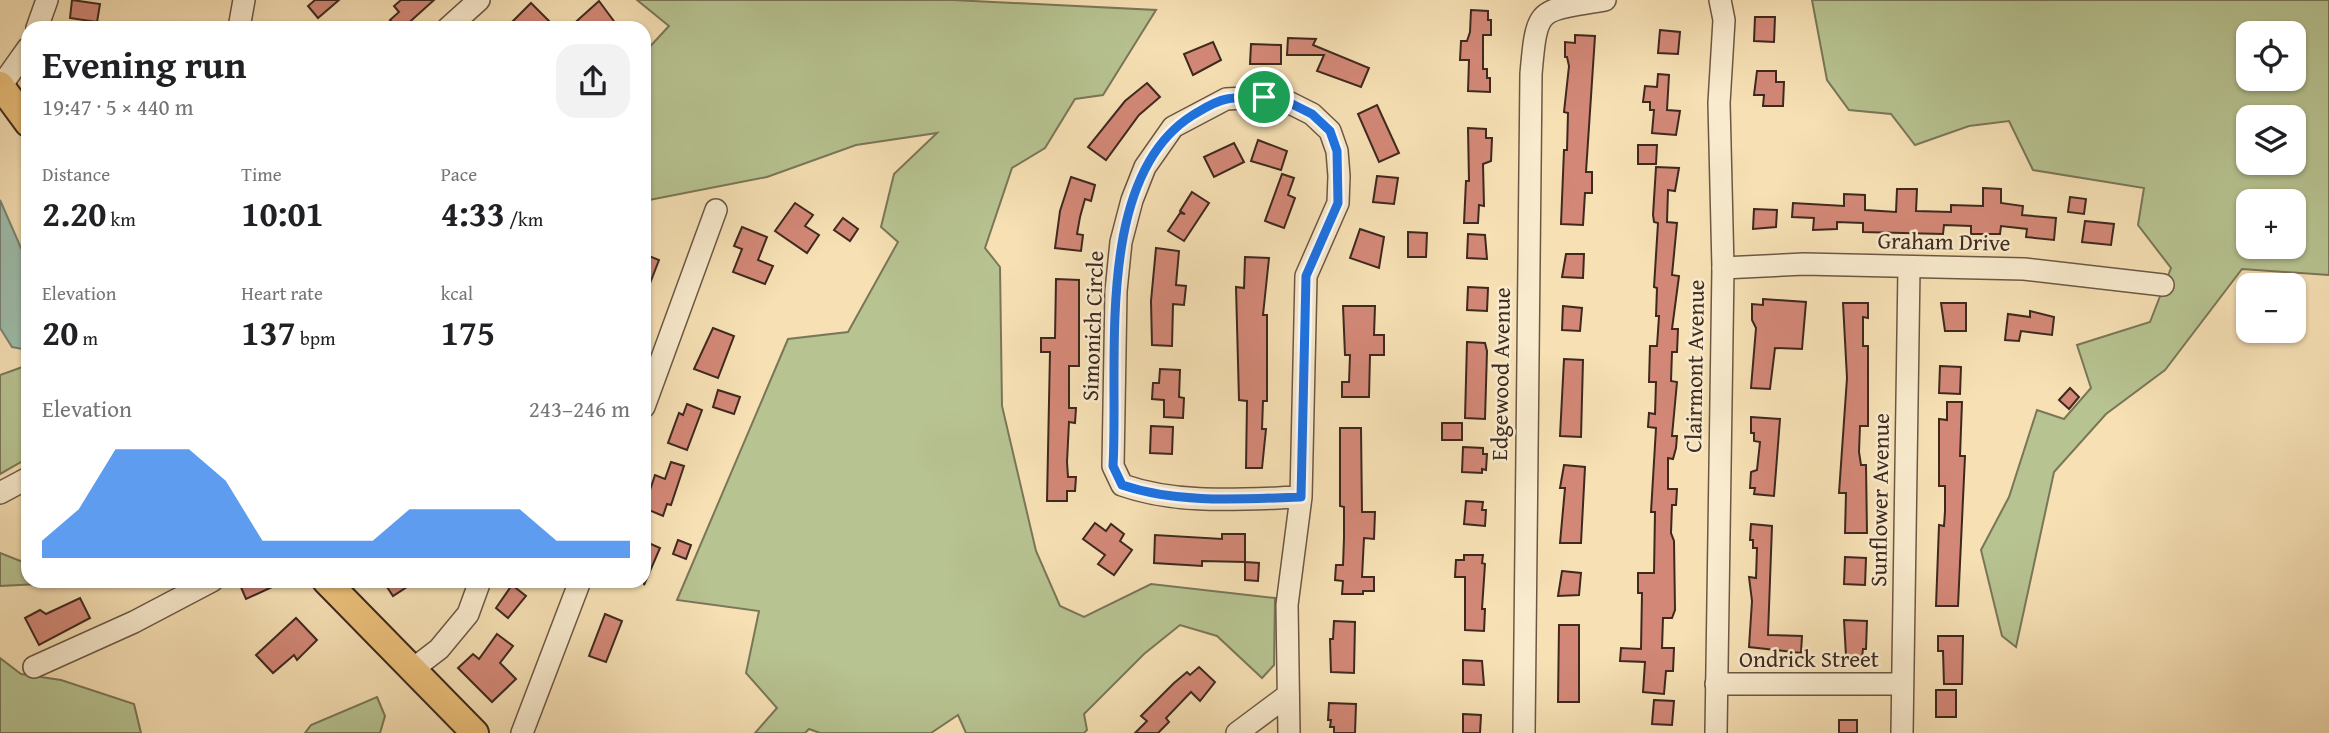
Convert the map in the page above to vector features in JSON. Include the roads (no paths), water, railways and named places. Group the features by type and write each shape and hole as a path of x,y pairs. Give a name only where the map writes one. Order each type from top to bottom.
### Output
{"main road":[{"path":"1,86 21,113"},
{"path":"333,588 475,733"}],"street":[{"path":"40,21 47,0"},
{"path":"240,21 244,0"},
{"path":"456,21 479,0"},
{"name":"Edgewood Avenue","path":"1524,733 1531,74 1535,28 1541,17 1552,11 1605,0"},
{"name":"Clairmont Avenue","path":"1716,733 1723,268 1719,103 1724,20 1720,0"},
{"path":"1,86 21,58"},
{"name":"Simonich Circle","path":"1289,733 1287,605 1301,497 1306,276 1338,203 1337,151 1330,131 1312,114 1286,101 1264,97 1226,99 1173,127 1145,167 1132,200 1121,242 1116,291 1113,466 1122,485 1152,493 1219,499 1301,497"},
{"path":"651,388 716,209"},
{"name":"Graham Drive","path":"1723,268 1804,264 2024,269 2163,285"},
{"name":"Sunflower Avenue","path":"1902,733 1909,268"},
{"path":"0,493 21,482"},
{"path":"34,667 134,622 199,588"},
{"path":"413,670 439,649 468,614 477,588"},
{"path":"523,733 577,588"},
{"name":"Ondrick Street","path":"1716,684 1902,684"},
{"path":"1237,733 1289,695"}]}
